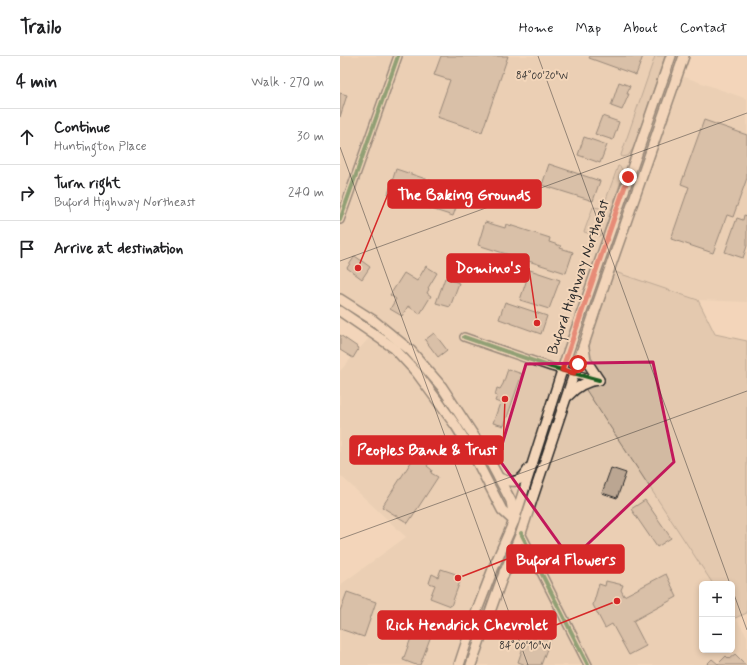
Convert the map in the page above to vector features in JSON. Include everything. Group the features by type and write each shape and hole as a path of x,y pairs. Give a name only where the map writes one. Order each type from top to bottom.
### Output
{"main road":[{"name":"Buford Highway Northeast","path":"459,665 476,613 514,521 562,370 672,56"},
{"path":"471,665 502,577 521,533 574,373 684,56"},
{"path":"340,299 373,320 411,351 442,387 471,431 499,478 510,501 514,521"},
{"path":"340,311 394,348 417,373 456,426 472,452 502,510 514,521 521,533"},
{"path":"566,398 574,389 584,383 599,380 586,360 584,346"},
{"path":"499,478 510,483 517,481 526,473 534,458"},
{"path":"502,577 518,563 525,562 538,566"}],"street":[{"path":"340,220 398,56"},
{"path":"464,337 562,370 599,380"},
{"path":"521,533 588,665"}],"highlighted area":[{"path":"653,362 674,462 571,560 498,458 526,364"}],"shaded area":[{"path":"340,56 681,56 676,74 747,99 747,302 698,300 609,270 693,551 711,581 699,581 699,653 735,653 735,618 747,636 747,665 340,665 340,585 406,537 340,475 340,371 376,330 340,300"},
{"path":"655,56 665,56 634,147 628,156 622,157 621,155"},
{"path":"672,68 674,69 670,84 600,285 598,284 601,272"},
{"path":"618,166 622,169 623,175 603,234 599,236 584,232 593,207 600,208 604,205"},
{"path":"609,270 698,300 715,334 747,341 747,613 735,618 735,581 711,581 573,370"}],"building":[{"path":"441,56 508,56 482,132 437,117 450,80 434,75"},
{"path":"590,56 643,56 636,75 589,58"},
{"path":"619,82 630,86 627,94 629,94 622,110 611,106"},
{"path":"340,93 347,95 340,117"},
{"path":"602,116 619,122 613,140 595,134"},
{"path":"704,120 747,135 747,178 733,217 727,215 713,253 671,239 689,187 681,184"},
{"path":"584,137 607,145 600,163 578,155"},
{"path":"549,164 600,181 593,201 542,185"},
{"path":"396,169 462,191 453,216 419,205 411,204 412,202 388,194"},
{"path":"744,215 747,216 747,246 743,258 725,252 737,218 743,220"},
{"path":"485,222 505,228 506,224 550,238 549,242 561,246 560,248 573,252 566,273 478,245"},
{"path":"355,256 370,267 362,279 347,268"},
{"path":"426,266 437,273 428,288 427,293 431,296 420,314 408,306 402,316 390,309 396,299 390,295 404,273 417,281"},
{"path":"530,270 560,280 549,309 520,300"},
{"path":"445,278 459,283 450,307 436,303"},
{"path":"505,302 547,316 541,334 499,319"},
{"path":"434,333 447,350 438,357 425,340"},
{"path":"340,335 359,348 353,358 340,350"},
{"path":"508,369 522,374 504,426 493,423 500,403 495,401 497,396 495,395 497,388 500,389 503,384"},
{"path":"413,438 442,438 441,461 430,461 427,466 432,470 431,473 438,477 408,523 382,507 413,459"},
{"path":"611,468 626,473 617,498 602,493"},
{"path":"645,500 671,538 657,547 631,509"},
{"path":"441,569 462,576 451,606 430,598 435,585 429,583 432,574 438,577"},
{"path":"666,574 677,597 633,621 646,646 629,655 612,624 605,628 593,605 599,584 605,586 606,581 623,585 621,590 624,596"},
{"path":"347,592 376,602 364,637 340,629 340,611"},
{"path":"415,627 432,633 420,665 403,660"},
{"path":"529,630 551,638 541,665 526,665 518,662"},
{"path":"735,654 746,665 706,665 712,659 718,664 726,656 729,659"}],"cycle path":[{"path":"340,220 398,56"},
{"path":"464,337 551,367 599,380"},
{"path":"521,533 588,665"}],"place":[{"name":"The Baking Grounds","path":"358,268"},
{"name":"Domino's","path":"537,323"},
{"name":"Peoples Bank & Trust","path":"505,399"},
{"name":"Buford Flowers","path":"458,578"},
{"name":"Rick Hendrick Chevrolet","path":"617,601"}],"route":[{"path":"578,364 574,373 562,370 628,177"}]}
